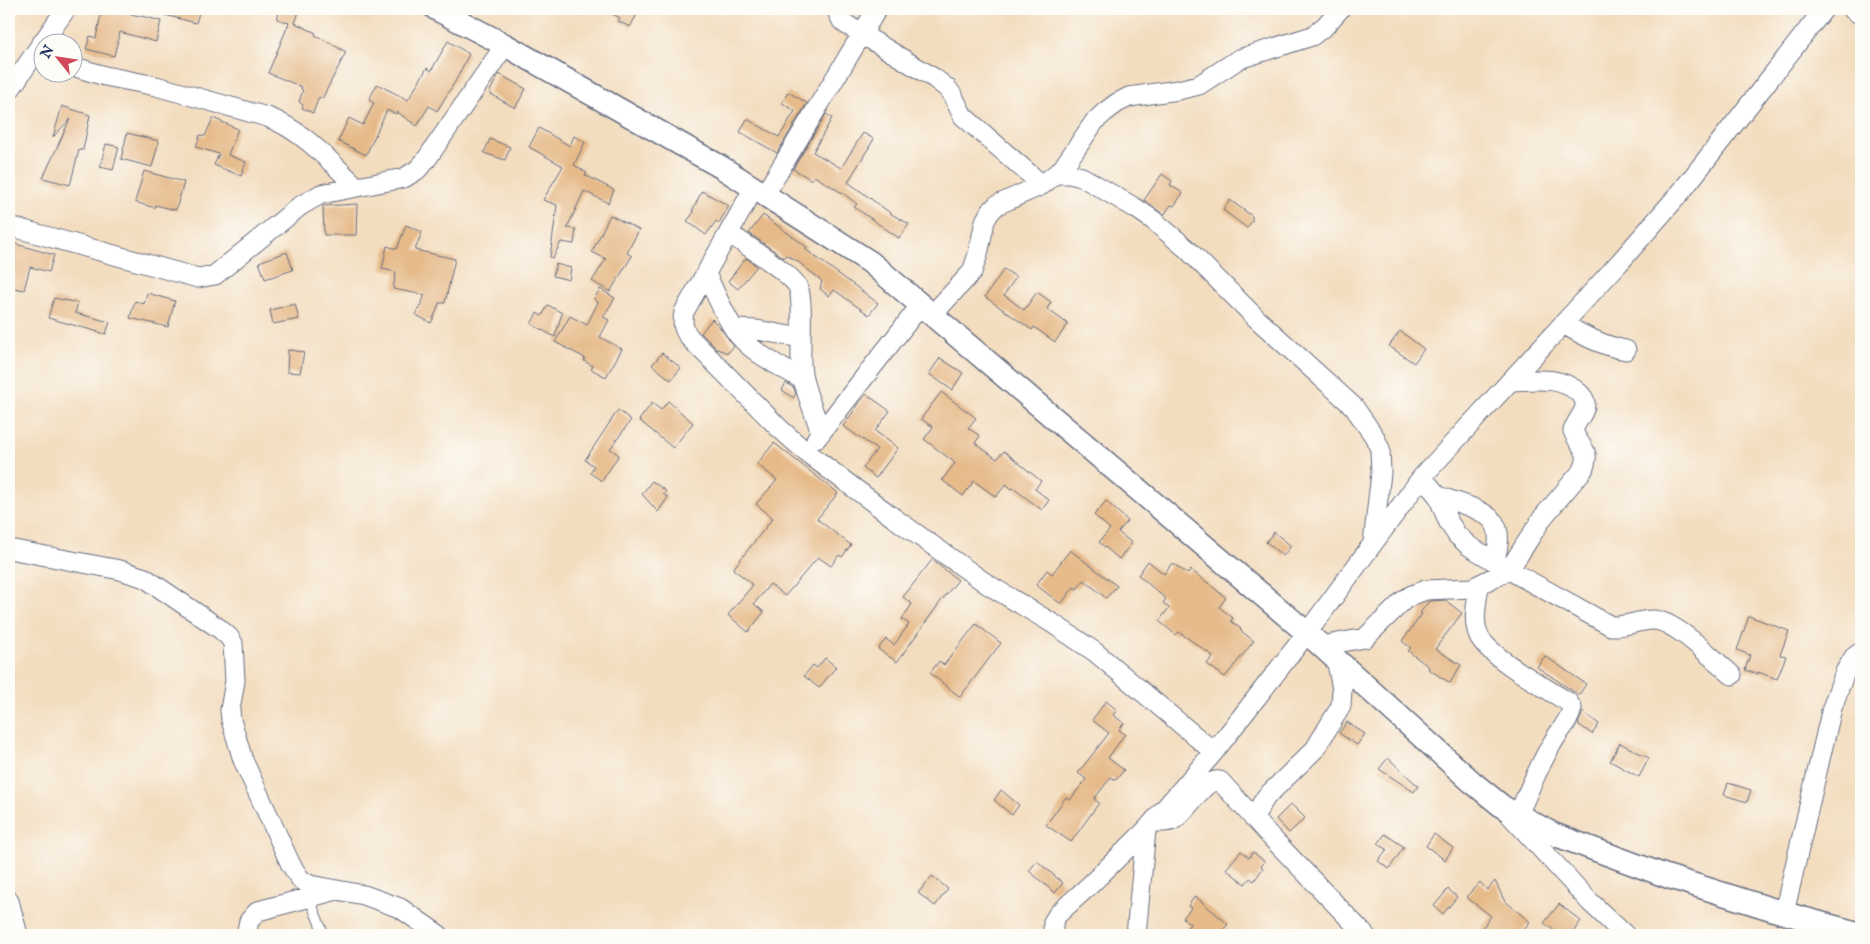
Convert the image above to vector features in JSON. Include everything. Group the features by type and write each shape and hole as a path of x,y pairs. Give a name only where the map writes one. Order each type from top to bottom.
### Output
{"street":[{"path":"51,32 66,9"},
{"path":"436,9 505,44 721,167 870,262 1321,646 1472,782 1510,811 1553,834 1658,873 1784,913 1861,934"},
{"path":"836,9 842,21 934,78 953,96 963,116 1049,179"},
{"path":"877,9 861,33 831,88 730,234 684,312 683,329 730,379 806,452 987,584 1052,623 1095,652 1214,752"},
{"path":"1049,179 1071,158 1095,122 1117,102 1129,97 1178,90 1199,84 1233,62 1312,36 1340,9"},
{"path":"1052,935 1054,922 1058,914 1150,826 1214,752 1321,646 1373,544 1422,478 1513,381 1681,192 1824,9"},
{"path":"1852,9 1861,15"},
{"path":"9,226 203,278 215,275 307,200 321,194 404,178 417,170 426,160 505,44"},
{"path":"9,91 32,60"},
{"path":"82,69 105,76 156,86 283,123 296,131 357,187"},
{"path":"806,452 926,310 972,272 985,221 990,212 997,205 1049,179 1069,174 1082,177 1137,208 1153,220 1187,249 1256,318 1354,407 1374,436 1380,449 1381,473 1373,544"},
{"path":"730,234 788,276 798,287 800,294 800,338 803,380 821,433"},
{"path":"706,274 734,329 750,345 803,380"},
{"path":"1564,324 1589,338 1626,350"},
{"path":"734,329 756,330 800,338"},
{"path":"1321,646 1365,638 1404,600 1412,595 1426,590 1479,586 1502,566 1516,561 1543,517 1576,480 1587,461 1587,452 1573,431 1586,405 1582,395 1554,380 1513,381"},
{"path":"1422,478 1438,496 1448,521 1458,535 1470,546 1502,566 1611,626 1621,627 1652,620 1662,620 1675,627 1732,675"},
{"path":"1438,496 1473,508 1493,521 1497,527 1502,566"},
{"path":"9,549 120,570 145,578 162,588 229,637 233,643 235,681 230,710 231,720 243,760 291,865 302,880 310,885 364,895 400,908 439,935"},
{"path":"1479,586 1476,624 1478,635 1486,646 1516,669 1568,702 1572,708 1570,715 1553,741 1537,772 1510,811"},
{"path":"1253,818 1266,797 1315,750 1341,706 1342,689 1321,646"},
{"path":"1784,913 1832,708 1845,672 1854,657 1861,652"},
{"path":"1150,826 1173,820 1208,783 1215,780 1225,785 1253,818 1365,935"},
{"path":"1510,811 1590,902 1625,935"},
{"path":"1136,935 1150,826"},
{"path":"246,935 249,921 258,911 339,890"},
{"path":"9,901 18,935"}],"lane":[{"path":"309,897 324,935"}],"building":[{"path":"102,9 125,9 124,13 161,21 156,42 120,32 114,56 86,49 90,36 96,38"},
{"path":"157,9 200,9 196,23 157,13"},
{"path":"280,9 300,9 295,23 316,33 315,35 346,52 322,99 319,97 313,113 302,108 303,105 299,102 303,90 301,89 302,87 268,73 289,23 277,19"},
{"path":"604,9 640,9 630,27 618,21 620,18"},
{"path":"448,41 469,54 437,111 429,106 417,126 397,112 396,114 387,110 366,155 338,141 349,118 363,125 374,103 369,100 377,84 408,100 427,68 431,71"},
{"path":"499,74 526,89 515,108 489,93"},
{"path":"788,92 807,103 777,153 740,132 747,119 779,137 795,111 782,103"},
{"path":"62,106 90,115 83,150 79,150 70,185 43,178 70,119 53,137"},
{"path":"826,114 832,118 813,152 841,168 863,133 874,139 848,182 893,215 909,224 899,238 854,207 857,204 844,194 814,176 812,180 793,169"},
{"path":"213,118 238,129 228,155 246,162 241,176 214,165 219,154 196,147 200,135 205,136"},
{"path":"539,128 570,146 574,136 585,142 574,165 587,173 585,175 614,190 608,203 584,191 567,228 576,229 574,244 561,242 553,258 550,257 557,205 543,200 563,166 529,147"},
{"path":"127,133 159,141 152,167 121,159"},
{"path":"490,139 510,147 505,160 484,153"},
{"path":"106,144 119,147 113,170 100,167"},
{"path":"144,171 184,182 176,210 155,205 155,208 135,202"},
{"path":"1162,174 1172,181 1170,185 1183,193 1174,206 1171,205 1164,215 1144,200"},
{"path":"702,191 729,206 719,223 716,221 706,235 687,221 694,212 692,211"},
{"path":"1230,200 1252,216 1252,221 1247,228 1223,210"},
{"path":"357,204 356,235 324,235 323,206"},
{"path":"610,215 639,230 627,253 632,256 610,292 592,281 606,259 592,252"},
{"path":"763,215 878,303 869,315 834,290 829,296 820,289 822,281 797,261 786,255 784,258 749,233"},
{"path":"406,225 422,232 415,250 455,259 445,303 439,303 431,323 416,315 425,295 393,289 396,272 382,269 387,246 397,249"},
{"path":"9,242 54,255 49,272 30,267 24,290 9,287"},
{"path":"287,252 293,270 265,279 259,262"},
{"path":"746,258 757,266 738,289 728,281"},
{"path":"556,264 571,268 569,280 553,276"},
{"path":"1004,269 1016,277 1004,295 1024,310 1037,292 1051,302 1047,309 1068,324 1055,342 1034,327 1032,330 985,297"},
{"path":"600,289 615,298 603,317 609,320 600,337 622,349 606,377 591,369 593,366 584,361 585,358 555,342 570,316 587,325 598,302 594,299"},
{"path":"147,293 175,301 168,327 130,318 135,301 144,304"},
{"path":"54,298 78,303 75,313 110,322 106,334 48,318"},
{"path":"295,304 299,319 273,324 270,310"},
{"path":"548,305 562,313 555,337 531,324 537,313 542,316"},
{"path":"712,319 734,346 728,353 717,349 701,333"},
{"path":"1400,331 1424,349 1414,363 1389,346"},
{"path":"288,350 304,352 300,373 287,372"},
{"path":"662,353 681,368 671,380 652,365"},
{"path":"940,358 963,373 952,390 929,374"},
{"path":"786,383 794,388 796,394 793,398 782,390"},
{"path":"941,392 976,418 968,428 980,436 975,443 997,459 1004,451 1041,481 1035,489 1049,500 1042,510 1006,484 996,497 974,481 963,496 942,480 955,463 924,439 933,427 921,419"},
{"path":"866,394 890,411 875,431 898,448 876,478 863,468 877,449 843,426"},
{"path":"668,401 693,423 673,448 639,420 652,403 661,410"},
{"path":"618,410 631,420 610,449 619,455 602,481 590,473 594,466 585,460"},
{"path":"774,443 838,493 817,519 851,545 842,557 839,555 831,566 818,557 785,596 770,584 754,604 764,612 748,632 728,615 752,586 751,583 733,569 773,518 756,504 777,480 757,464"},
{"path":"652,481 666,491 663,494 668,497 658,512 642,494"},
{"path":"1106,501 1128,521 1118,532 1132,543 1119,559 1099,542 1110,529 1094,515"},
{"path":"1274,532 1291,546 1283,556 1266,542"},
{"path":"1070,550 1117,586 1106,598 1084,580 1077,589 1074,587 1061,604 1036,585 1047,570 1052,574"},
{"path":"932,560 958,580 897,662 878,649 886,639 894,645 909,624 902,619 912,604 903,597"},
{"path":"1148,561 1164,574 1172,563 1188,574 1191,570 1226,598 1219,607 1233,618 1231,621 1240,630 1254,641 1225,677 1207,664 1213,656 1179,632 1176,635 1159,621 1169,608 1163,603 1166,599 1138,575"},
{"path":"1445,600 1462,613 1435,649 1461,665 1450,683 1428,669 1429,667 1408,651 1411,648 1402,641 1429,601"},
{"path":"1749,616 1789,631 1780,655 1786,656 1777,679 1758,672 1758,674 1745,670 1750,655 1737,650"},
{"path":"976,624 1001,643 960,697 930,673 939,661 944,665"},
{"path":"1545,656 1586,684 1579,695 1537,667"},
{"path":"825,658 836,667 819,688 804,676 813,665 817,668"},
{"path":"1106,701 1117,710 1113,715 1124,723 1119,730 1125,734 1108,758 1124,770 1116,780 1111,777 1094,799 1099,803 1071,842 1046,825 1066,797 1070,800 1086,779 1078,773 1109,733 1092,720"},
{"path":"1583,712 1599,724 1592,734 1578,724"},
{"path":"1347,722 1365,734 1357,745 1339,733"},
{"path":"1620,743 1649,758 1639,777 1610,761"},
{"path":"1388,758 1418,786 1414,792 1379,769"},
{"path":"1728,783 1751,790 1747,802 1724,795"},
{"path":"1001,790 1019,805 1012,815 994,800"},
{"path":"1291,804 1305,818 1289,833 1276,819"},
{"path":"1385,834 1404,847 1389,869 1378,861 1387,849 1378,844"},
{"path":"1434,834 1453,848 1445,860 1426,846"},
{"path":"1241,851 1249,858 1253,852 1265,862 1254,881 1250,878 1245,884 1226,869"},
{"path":"1037,861 1063,883 1055,893 1029,871"},
{"path":"932,876 948,889 935,906 918,893"},
{"path":"1495,881 1504,900 1530,922 1518,935 1477,935 1491,916 1466,897 1480,882 1487,890"},
{"path":"1448,889 1457,897 1443,914 1434,906"},
{"path":"1195,896 1228,924 1219,935 1195,935 1187,929 1190,924 1183,918 1191,908 1188,906"},
{"path":"1559,904 1581,921 1571,935 1560,935 1544,923"}]}
